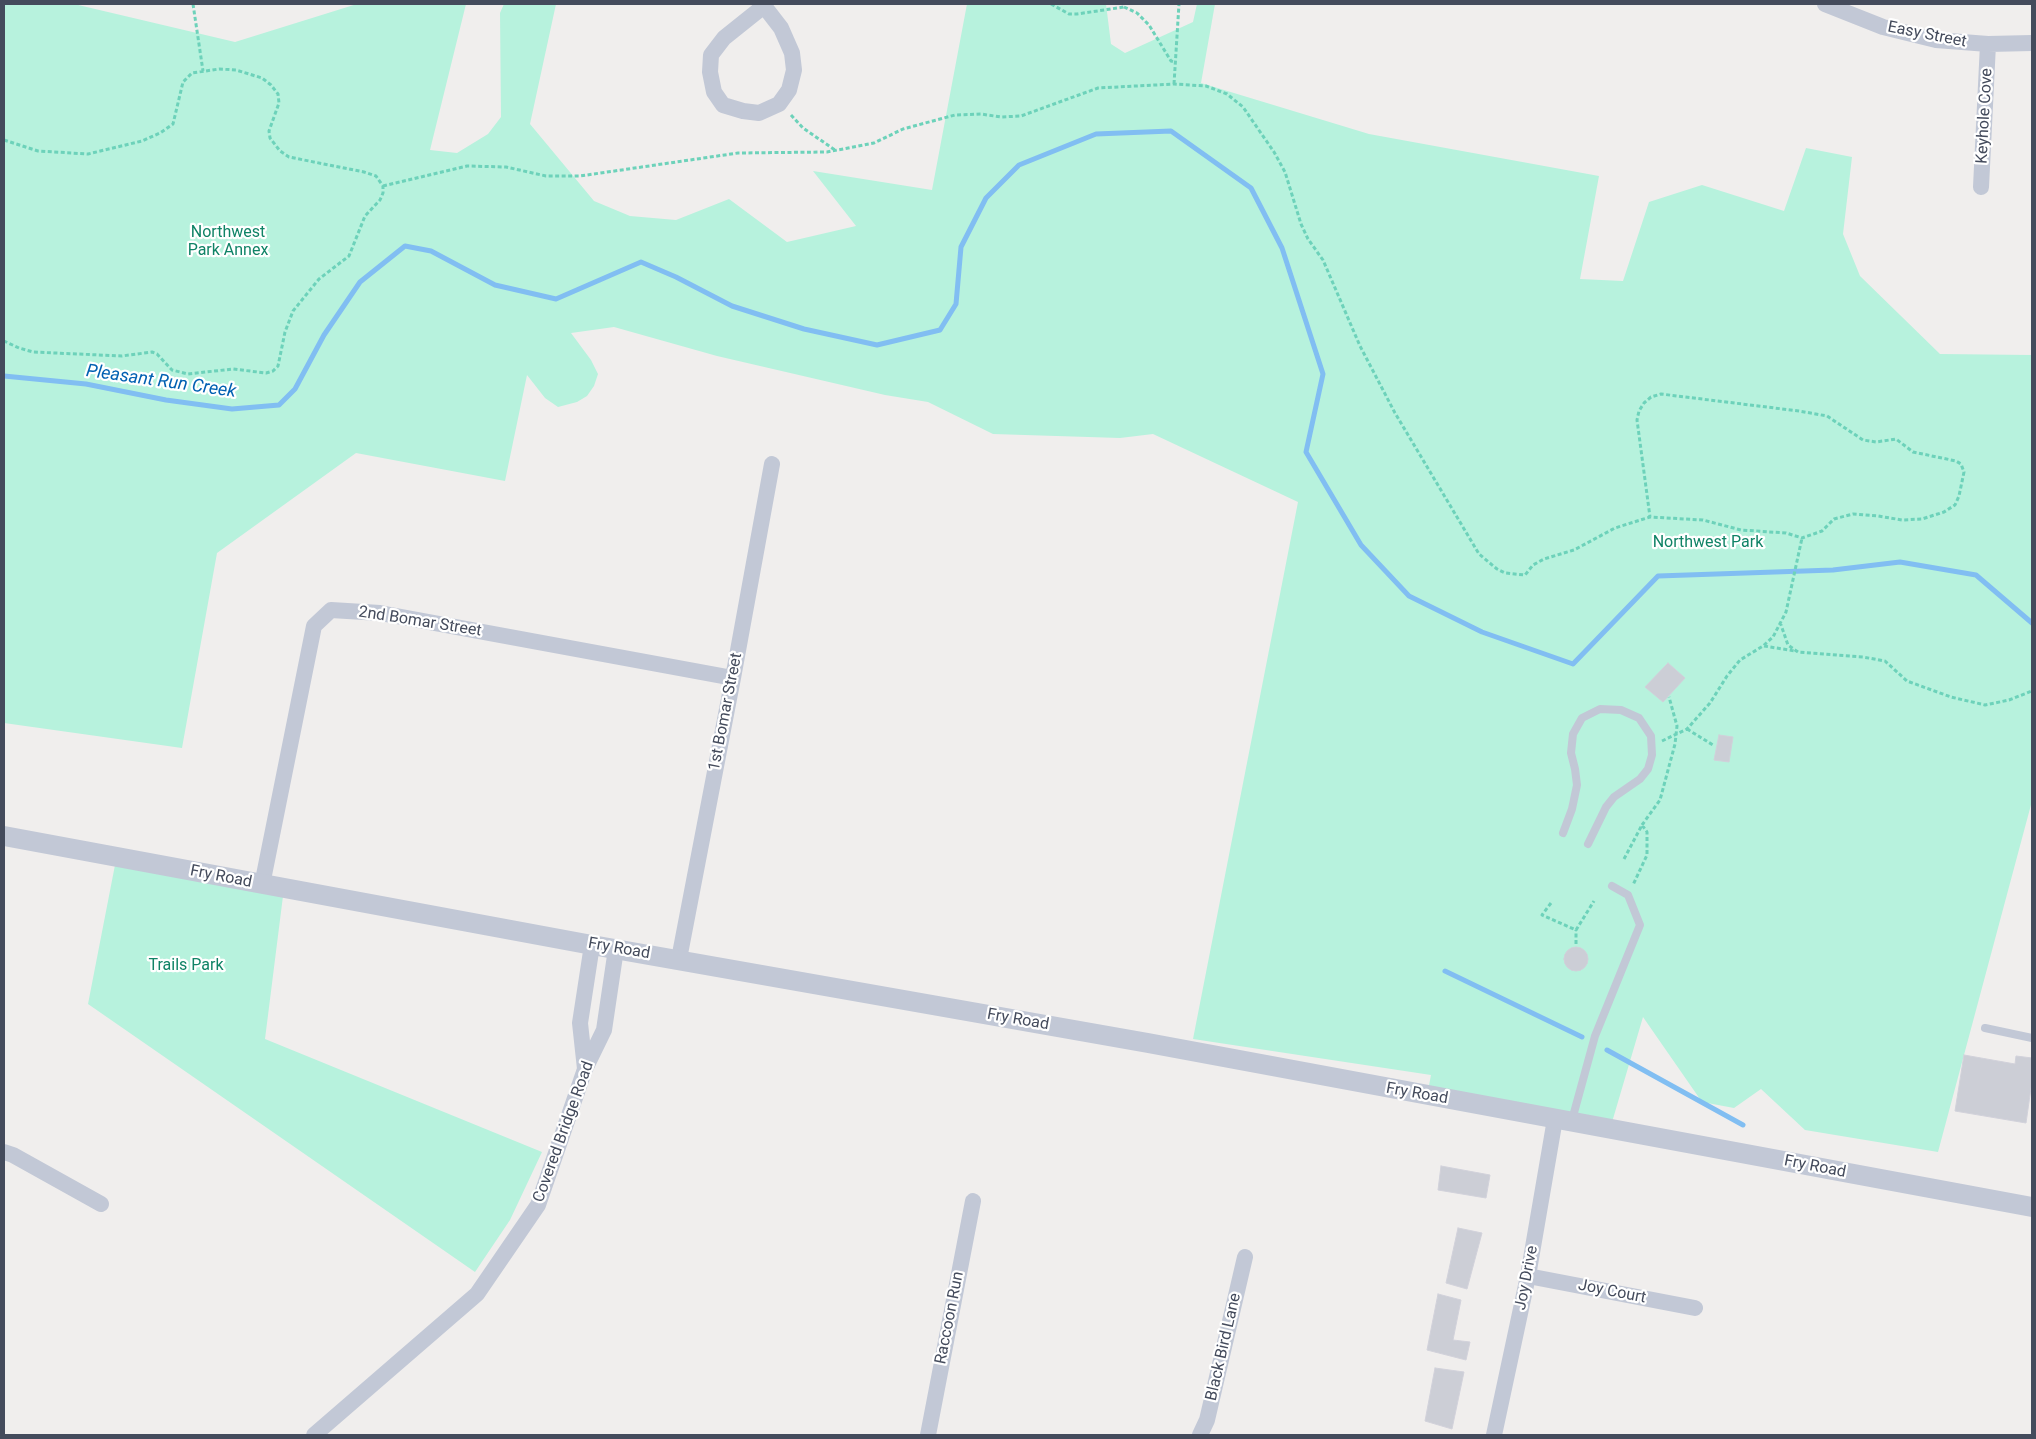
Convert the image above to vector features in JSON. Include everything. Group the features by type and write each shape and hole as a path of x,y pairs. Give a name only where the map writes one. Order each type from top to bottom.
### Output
{"street":[{"name":"Easy Street","path":"1825,4 1865,21 1905,33 1961,43 2032,43"},
{"path":"764,5 781,28 792,52 794,70 789,90 779,104 759,112 743,111 723,105 714,92 710,72 711,55 724,38 764,5"},
{"name":"Keyhole Cove","path":"1981,187 1988,44"},
{"name":"1st Bomar Street","path":"679,959 772,464"},
{"name":"2nd Bomar Street","path":"262,885 314,626 331,610 380,613 733,678"},
{"name":"Fry Road","path":"4,836 262,885 1139,1042 2032,1207"},
{"name":"Covered Bridge Road","path":"585,1069 580,1023 592,945"},
{"name":"Covered Bridge Road","path":"315,1435 477,1294 538,1205 585,1069 604,1030 616,949"},
{"name":"Joy Drive","path":"1494,1435 1563,1121"},
{"path":"4,1152 13,1155 101,1204"},
{"name":"Raccoon Run","path":"928,1435 973,1201"},
{"name":"Black Bird Lane","path":"1200,1435 1207,1420 1245,1257"},
{"name":"Joy Court","path":"1528,1276 1695,1308"}],"lane":[{"path":"1563,833 1572,809 1577,785 1571,753 1573,734 1582,718 1600,709 1621,710 1639,718 1651,736 1652,755 1648,769 1640,779 1614,797 1606,807 1588,844"},
{"path":"1563,1121 1640,925 1628,895 1612,886"},
{"path":"1985,1028 2032,1038"}],"path":[{"path":"193,4 203,70"},
{"path":"1051,4 1069,14 1124,6 1138,13 1149,24 1171,61 1175,62"},
{"path":"1174,84 1179,4"},
{"path":"4,140 38,151 88,154 142,141 174,124 183,82 192,73 203,70 236,70 262,78 278,94 279,103 270,131 270,138 280,151 289,157 376,176 384,186 384,193 380,200 365,216 349,256 319,279 293,311 284,332 278,366 273,371 266,373 234,369 188,374 172,370 157,354 152,352 122,356 33,352 4,341"},
{"path":"384,186 467,166 506,167 546,176 580,176 738,153 835,150 874,143 903,129 955,116 980,114 1001,117 1021,116 1098,88 1174,84 1206,86 1227,94 1243,107 1262,132 1285,172 1301,224 1308,239 1323,260 1360,346 1395,413 1479,554 1485,561 1505,573 1525,574 1533,565 1544,559 1574,550 1616,528 1650,517 1703,520 1741,530 1786,533 1802,538 1822,531 1834,519 1853,514 1902,520 1922,519 1944,512 1955,506 1964,472 1961,464 1950,459 1913,452 1906,444 1896,439 1876,442 1862,440 1827,416 1799,410 1662,394 1651,397 1644,403 1639,411 1637,420 1650,517"},
{"path":"779,104 803,128 835,150"},
{"path":"1652,746 1687,729 1710,703 1727,676 1740,660 1763,646 1773,637 1786,612 1802,538"},
{"path":"1780,622 1788,646 1798,652"},
{"path":"1763,646 1798,652 1863,657 1885,661 1907,681 1951,697 1985,705 2009,700 2032,691"},
{"path":"1624,859 1642,825 1660,800 1675,744 1677,726 1669,697"},
{"path":"1687,729 1713,745"},
{"path":"1628,895 1647,855 1647,832 1642,825"},
{"path":"1576,944 1576,930 1594,901"},
{"path":"1551,903 1542,915 1576,930"}],"green space":[{"path":"4,4 74,4 235,42 357,4 466,4 430,150 457,153 488,134 501,117 500,13 504,4 556,4 530,124 594,201 630,216 676,220 729,199 787,242 856,226 813,171 932,190 967,4 1106,4 1111,44 1125,53 1193,22 1197,4 1215,4 1201,83 1369,134 1599,176 1580,279 1623,281 1649,202 1702,185 1784,211 1806,148 1852,157 1843,234 1860,276 1940,354 2032,355 2032,801 1938,1152 1805,1130 1761,1089 1734,1108 1702,1102 1643,1017 1610,1129 1427,1096 1431,1075 1193,1039 1298,502 1153,434 1120,438 993,434 928,402 885,395 717,356 614,327 571,333 591,360 598,374 594,386 587,396 577,402 558,407 545,398 527,375 505,481 356,453 217,553 182,748 4,723"},
{"name":"Trails Park","path":"115,865 283,896 265,1039 542,1152 510,1220 475,1272 88,1004"}],"building":[{"path":"1668,663 1685,678 1663,702 1645,687"},
{"path":"1719,735 1733,737 1729,762 1714,760"},
{"path":"1576,947 1585,950 1588,959 1585,968 1576,971 1567,968 1564,959 1567,950"},
{"path":"1964,1055 2015,1064 2016,1056 2032,1058 2032,1081 2026,1123 1955,1111"},
{"path":"1441,1166 1490,1175 1486,1198 1438,1190"},
{"path":"1458,1228 1482,1233 1467,1289 1446,1283"},
{"path":"1438,1294 1461,1300 1453,1340 1470,1342 1466,1360 1427,1350"},
{"path":"1435,1368 1464,1372 1452,1429 1425,1421"}],"waterway":[{"name":"Pleasant Run Creek","path":"4,376 86,384 166,400 232,409 279,405 295,389 324,335 360,282 405,246 431,251 495,285 556,299 641,262 676,277 732,306 804,329 877,345 940,330 956,304 961,247 986,198 1019,165 1096,134 1171,131 1251,188 1282,248 1323,374 1306,452 1361,545 1409,596 1482,632 1573,664 1658,576 1833,570 1900,562 1976,575 2032,623"},
{"path":"1445,971 1582,1037"},
{"path":"1607,1050 1743,1125"}],"park label":[{"name":"Northwest Park Annex","path":"228,242"},
{"name":"Northwest Park","path":"1708,543"}]}
